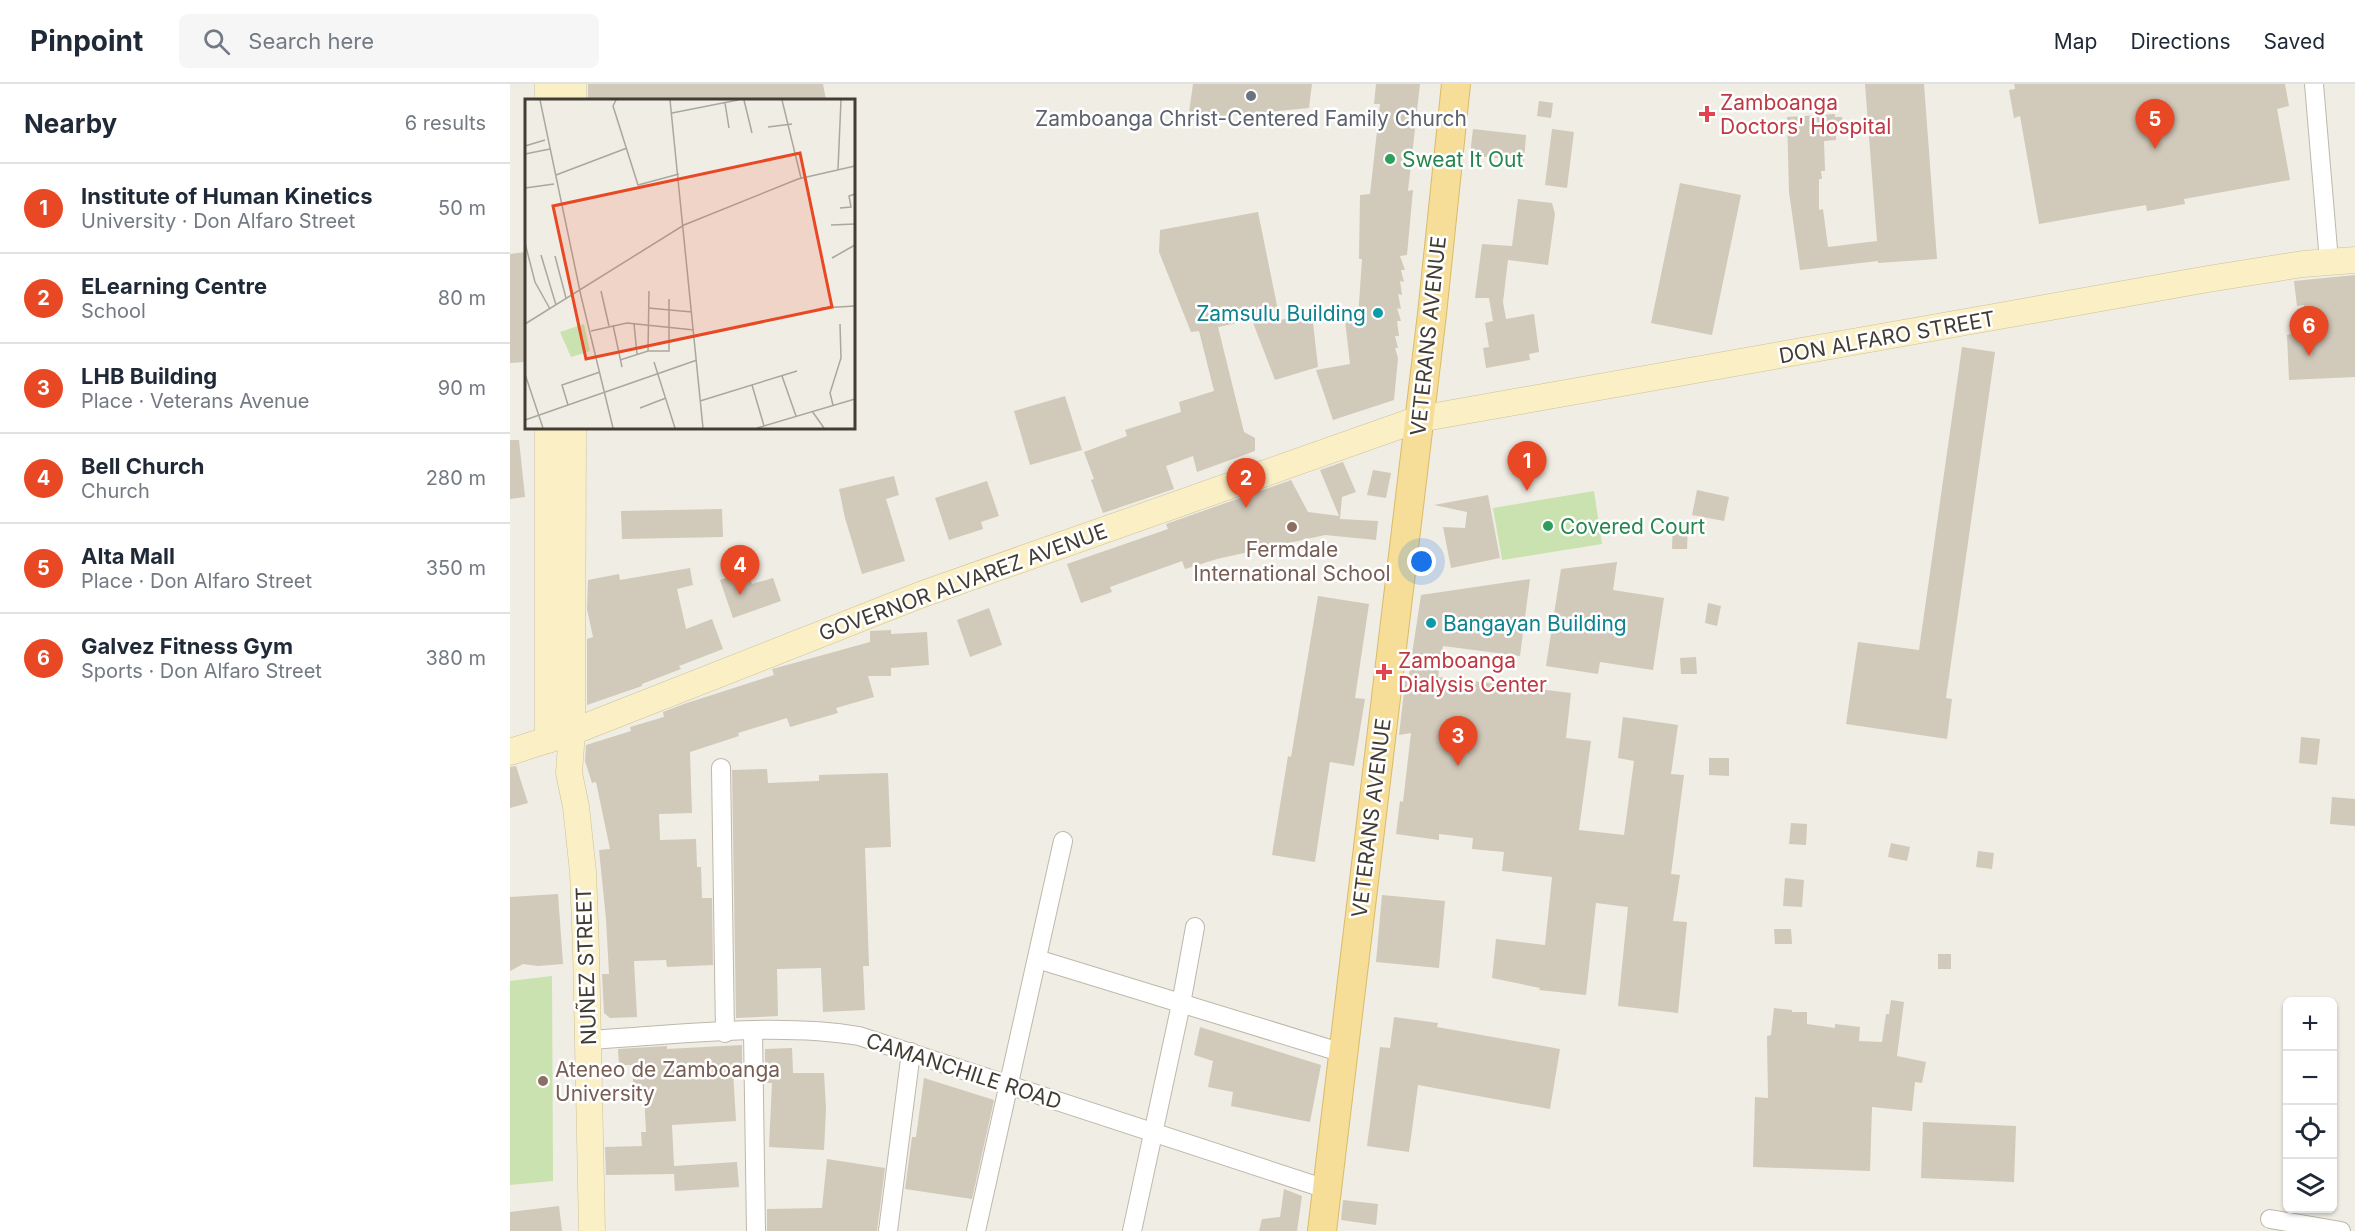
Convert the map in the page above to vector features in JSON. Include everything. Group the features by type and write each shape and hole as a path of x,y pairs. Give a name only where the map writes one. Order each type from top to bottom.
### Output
{"main road":[{"name":"VETERANS AVENUE","path":"1322,1231 1419,419 1456,84"},
{"name":"DON ALFARO STREET","path":"1419,419 2208,279 2329,261 2355,260"},
{"name":"GOVERNOR ALVAREZ AVENUE","path":"510,753 572,732 920,595 1419,419"},
{"path":"548,429 548,740"},
{"name":"NUÑEZ STREET","path":"573,429 572,732 569,773 576,807 583,872 592,1231"}],"street":[{"path":"2314,84 2329,261"},
{"path":"721,768 726,1033"},
{"path":"976,1231 1063,841"},
{"path":"1132,1231 1181,1004 1195,927"},
{"path":"1037,959 1343,1053"},
{"path":"753,1031 756,1231"},
{"name":"CAMANCHILE ROAD","path":"589,1040 753,1031 832,1032 859,1036 1326,1189"},
{"path":"888,1231 911,1052"},
{"path":"2270,1220 2340,1231"}],"green space":[{"name":"Covered Court","path":"1594,491 1602,544 1502,560 1493,508"},
{"path":"552,976 553,1181 510,1185 510,981"}],"building":[{"path":"588,84 823,84 826,99 588,99"},
{"name":"Zamboanga Christ-Centered Family Church","path":"1193,84 1312,84 1309,108 1188,120"},
{"path":"1376,84 1420,84 1408,191 1413,190 1407,255 1400,256 1405,270 1401,270 1404,282 1400,281 1402,295 1398,294 1401,309 1397,308 1401,321 1397,321 1399,336 1395,336 1398,358 1394,400 1333,420 1316,370 1350,364 1345,320 1358,318 1362,259 1359,259 1360,195 1370,194 1380,104 1374,104"},
{"path":"1865,84 1924,84 1937,259 1878,263 1878,261 1800,270 1789,192 1787,117 1835,114 1835,117 1842,117 1843,130 1836,131 1836,140 1824,141 1825,171 1821,171 1822,179 1819,179 1819,210 1823,209 1828,247 1877,241"},
{"path":"2014,84 2285,84 2289,106 2277,109 2290,180 2184,199 2185,204 2147,211 2146,205 2039,224 2020,116 2014,118 2009,90 2015,89"},
{"path":"1539,101 1553,103 1551,118 1537,116"},
{"path":"1473,129 1526,135 1524,161 1470,155"},
{"path":"1552,129 1574,132 1567,188 1545,185"},
{"path":"1680,183 1741,195 1712,335 1651,323"},
{"path":"1518,199 1552,203 1555,214 1548,265 1508,260 1503,302 1506,319 1534,314 1539,352 1529,354 1530,360 1486,368 1483,348 1489,347 1485,323 1493,321 1489,298 1475,298 1482,244 1512,246"},
{"path":"1258,212 1280,320 1312,314 1318,367 1275,380 1252,320 1218,327 1244,432 1255,438 1255,451 1197,472 1193,456 1166,466 1174,489 1103,513 1084,452 1127,436 1125,430 1181,412 1179,402 1214,391 1199,331 1191,332 1159,252 1160,230"},
{"path":"525,252 525,362 510,363 510,254"},
{"path":"2355,275 2355,377 2289,380 2287,335 2306,330 2304,305 2297,306 2294,281"},
{"path":"1962,347 1995,352 1946,698 1952,699 1947,739 1846,724 1858,642 1919,650"},
{"path":"1065,396 1082,450 1030,465 1014,411"},
{"path":"510,440 519,440 525,497 510,499"},
{"path":"1343,462 1356,492 1342,497 1340,519 1378,521 1376,540 1325,535 1217,559 1185,569 1182,561 1110,587 1112,592 1081,603 1067,564 1168,529 1166,524 1291,480 1308,512 1339,516 1320,470"},
{"path":"1373,470 1391,473 1386,498 1367,495"},
{"path":"894,476 899,495 886,499 905,561 862,574 839,489"},
{"path":"987,481 999,516 981,522 983,529 949,540 935,498"},
{"path":"1697,490 1729,497 1724,521 1692,515"},
{"path":"1488,495 1500,558 1451,568 1443,527 1465,528 1467,512 1434,505"},
{"path":"722,509 723,537 622,539 621,511"},
{"path":"1673,521 1688,522 1687,549 1672,549"},
{"path":"1617,562 1613,590 1664,598 1653,670 1600,662 1598,674 1546,666 1561,569"},
{"path":"690,568 693,585 677,589 686,629 712,619 723,649 679,666 681,669 642,684 642,686 587,705 587,639 593,637 587,609 588,580 619,574 620,580"},
{"path":"747,571 752,584 773,578 781,601 733,618 720,580"},
{"path":"1530,579 1520,656 1443,646 1438,677 1571,693 1566,738 1591,741 1579,830 1624,835 1634,761 1618,758 1623,717 1678,725 1671,774 1684,775 1671,874 1680,875 1673,921 1687,922 1678,1013 1618,1006 1628,907 1596,903 1586,995 1539,990 1540,988 1492,978 1496,939 1545,945 1552,877 1502,871 1504,852 1472,849 1473,838 1439,834 1439,840 1396,834 1400,801 1403,802 1411,733 1399,735 1406,674 1409,674 1421,595"},
{"path":"1318,596 1369,604 1355,698 1365,699 1354,766 1330,762 1315,862 1272,855"},
{"path":"1708,603 1721,606 1717,626 1705,623"},
{"path":"989,608 1002,645 970,657 957,620"},
{"path":"891,630 891,634 927,632 929,665 891,668 891,676 868,676 874,697 836,708 838,713 790,727 787,718 738,733 739,736 690,752 692,813 659,814 660,840 696,839 697,867 701,867 702,898 712,898 713,965 667,967 666,960 634,961 637,1017 610,1018 604,1013 602,974 609,974 599,850 610,849 596,782 592,783 585,761 586,745 631,731 630,727 664,717 663,712 684,704 774,675 772,669 870,642 870,631"},
{"path":"1696,657 1697,674 1681,674 1680,658"},
{"path":"2301,737 2320,739 2317,765 2299,763"},
{"path":"1709,758 1729,758 1729,776 1709,775"},
{"path":"516,766 528,803 510,808 510,767"},
{"path":"767,769 768,783 819,781 819,775 888,773 891,847 865,848 869,966 863,966 865,1010 823,1012 821,968 777,969 778,1016 736,1018 732,770"},
{"path":"2332,797 2355,799 2355,826 2330,824"},
{"path":"1791,823 1807,824 1806,845 1789,844"},
{"path":"1891,843 1910,847 1907,861 1888,857"},
{"path":"1978,851 1994,853 1992,869 1976,867"},
{"path":"1785,878 1804,880 1802,907 1783,906"},
{"path":"558,894 563,964 538,966 523,964 510,971 510,897"},
{"path":"1382,895 1445,901 1439,968 1376,962"},
{"path":"1774,929 1791,929 1792,944 1775,944"},
{"path":"1938,954 1951,954 1951,969 1938,969"},
{"path":"1891,1000 1904,1002 1897,1056 1926,1062 1922,1083 1915,1082 1912,1111 1872,1107 1870,1171 1753,1167 1755,1097 1768,1098 1767,1036 1771,1035 1774,1008 1792,1010 1792,1012 1807,1012 1807,1024 1835,1028 1835,1024 1860,1027 1859,1041 1882,1042 1886,1014 1889,1014"},
{"path":"1394,1017 1438,1023 1437,1027 1560,1049 1550,1109 1418,1085 1409,1152 1367,1146 1380,1047 1390,1048"},
{"path":"1200,1027 1321,1065 1310,1122 1231,1106 1233,1092 1208,1087 1213,1061 1194,1055"},
{"path":"742,1045 742,1070 733,1071 736,1121 672,1125 674,1166 737,1162 739,1187 675,1191 674,1174 606,1175 605,1147 642,1146 641,1132 646,1132 644,1093 634,1094 632,1065 619,1065 618,1049"},
{"path":"792,1048 793,1073 824,1073 826,1109 824,1150 769,1147 772,1083 765,1083 765,1049"},
{"path":"924,1078 994,1100 972,1199 905,1189 912,1137 916,1137"},
{"path":"1923,1122 2016,1126 2014,1182 1921,1178"},
{"path":"827,1159 885,1168 877,1231 767,1231 767,1209 822,1208"},
{"path":"1284,1189 1302,1196 1297,1231 1259,1231 1262,1219 1280,1217"},
{"path":"1343,1200 1378,1204 1376,1225 1341,1220"},
{"path":"559,1206 562,1231 510,1231 510,1212"}],"place":[{"name":"Zamboanga Christ-Centered Family Church","path":"1251,96"},
{"name":"Zamboanga Doctors' Hospital","path":"1707,114"},
{"name":"Alta Mall","path":"2155,149"},
{"name":"Sweat It Out","path":"1390,159"},
{"name":"Zamsulu Building","path":"1378,313"},
{"name":"Galvez Fitness Gym","path":"2309,356"},
{"name":"Institute of Human Kinetics","path":"1527,491"},
{"name":"ELearning Centre","path":"1246,508"},
{"name":"Covered Court","path":"1548,526"},
{"name":"Fermdale International School","path":"1292,527"},
{"name":"Bell Church","path":"740,595"},
{"name":"Bangayan Building","path":"1431,623"},
{"name":"Zamboanga Dialysis Center","path":"1384,672"},
{"name":"LHB Building","path":"1458,766"},
{"name":"Ateneo de Zamboanga University","path":"543,1081"}]}
